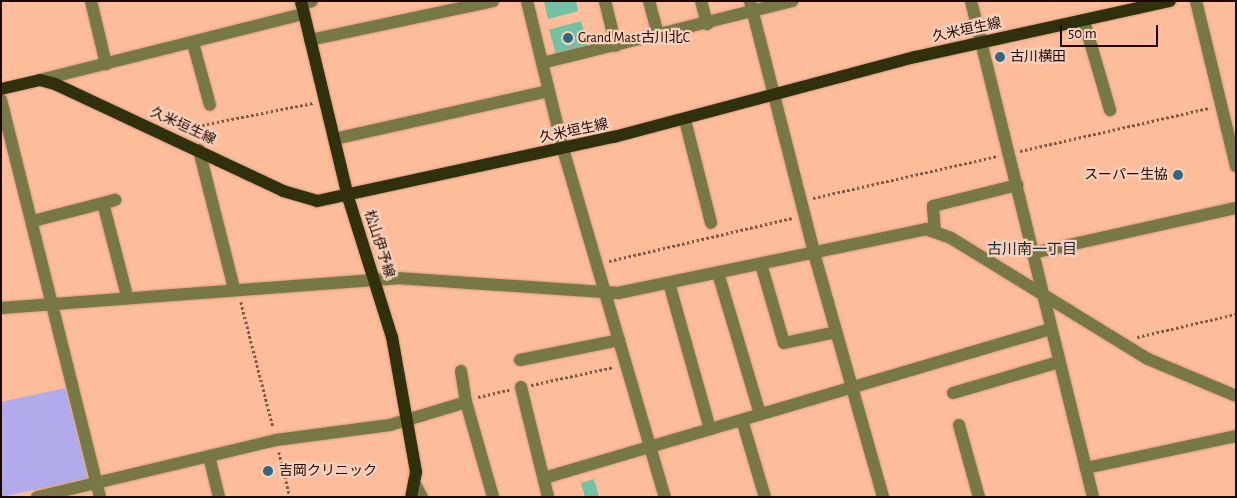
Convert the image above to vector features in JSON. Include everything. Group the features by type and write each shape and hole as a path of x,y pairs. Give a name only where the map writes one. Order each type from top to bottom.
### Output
{"main road":[{"name":"久米垣生線","path":"40,80 199,150 283,191 317,200 348,197 563,149 685,120 774,94 982,41 1084,21 1170,1"},
{"name":"松山伊予線","path":"304,5 310,40 348,197 374,279 409,418 416,484 411,497"},
{"path":"1,89 40,80"}],"street":[{"path":"91,1 106,64"},
{"path":"310,40 492,1"},
{"path":"527,1 563,149 595,265 665,497"},
{"path":"605,1 616,46"},
{"path":"650,1 658,35"},
{"path":"701,1 707,24"},
{"path":"542,63 707,24 751,7 792,1"},
{"path":"971,1 1093,497"},
{"path":"1196,1 1236,166"},
{"path":"40,80 193,42 304,5"},
{"path":"751,7 814,253 884,497"},
{"path":"1084,21 1110,110"},
{"path":"193,42 210,105"},
{"path":"334,139 549,91"},
{"path":"1,100 33,221 100,497"},
{"path":"685,120 712,223"},
{"path":"199,150 236,288"},
{"path":"935,231 933,206 1017,185"},
{"path":"33,221 109,201 127,296"},
{"path":"1033,253 1236,208"},
{"path":"1,308 127,296 374,279 604,293 669,283 926,229 935,231 1042,294 1148,360 1236,396"},
{"path":"761,264 784,343 794,344 836,332"},
{"path":"718,273 760,414"},
{"path":"669,283 710,429"},
{"path":"544,478 1051,329"},
{"path":"520,360 619,340"},
{"path":"953,392 1059,362"},
{"path":"460,371 466,401 493,497"},
{"path":"521,387 548,497"},
{"path":"39,496 276,440 390,425 466,401"},
{"path":"742,420 765,497"},
{"path":"959,426 973,450 979,497"},
{"path":"1086,468 1236,436"},
{"path":"209,456 219,497"},
{"path":"416,484 422,497"}],"path":[{"path":"202,125 324,101"},
{"path":"595,265 804,216"},
{"path":"236,288 290,497"},
{"path":"1118,341 1236,314"},
{"path":"466,401 626,364"}],"shaded area":[{"path":"65,388 88,478 1,497 1,402"}],"building":[{"path":"544,1 576,1 578,11 548,19"},
{"name":"Grand Mast古川北C","path":"581,21 588,47 556,56 549,30"},
{"path":"594,479 599,497 585,497 581,483"}],"place":[{"name":"Grand Mast古川北C","path":"568,38"},
{"name":"古川横田","path":"1000,57"},
{"name":"スーパー生協","path":"1178,175"},
{"name":"吉岡クリニック","path":"268,471"}],"district":[{"name":"古川南一丁目","path":"1032,250"}]}
